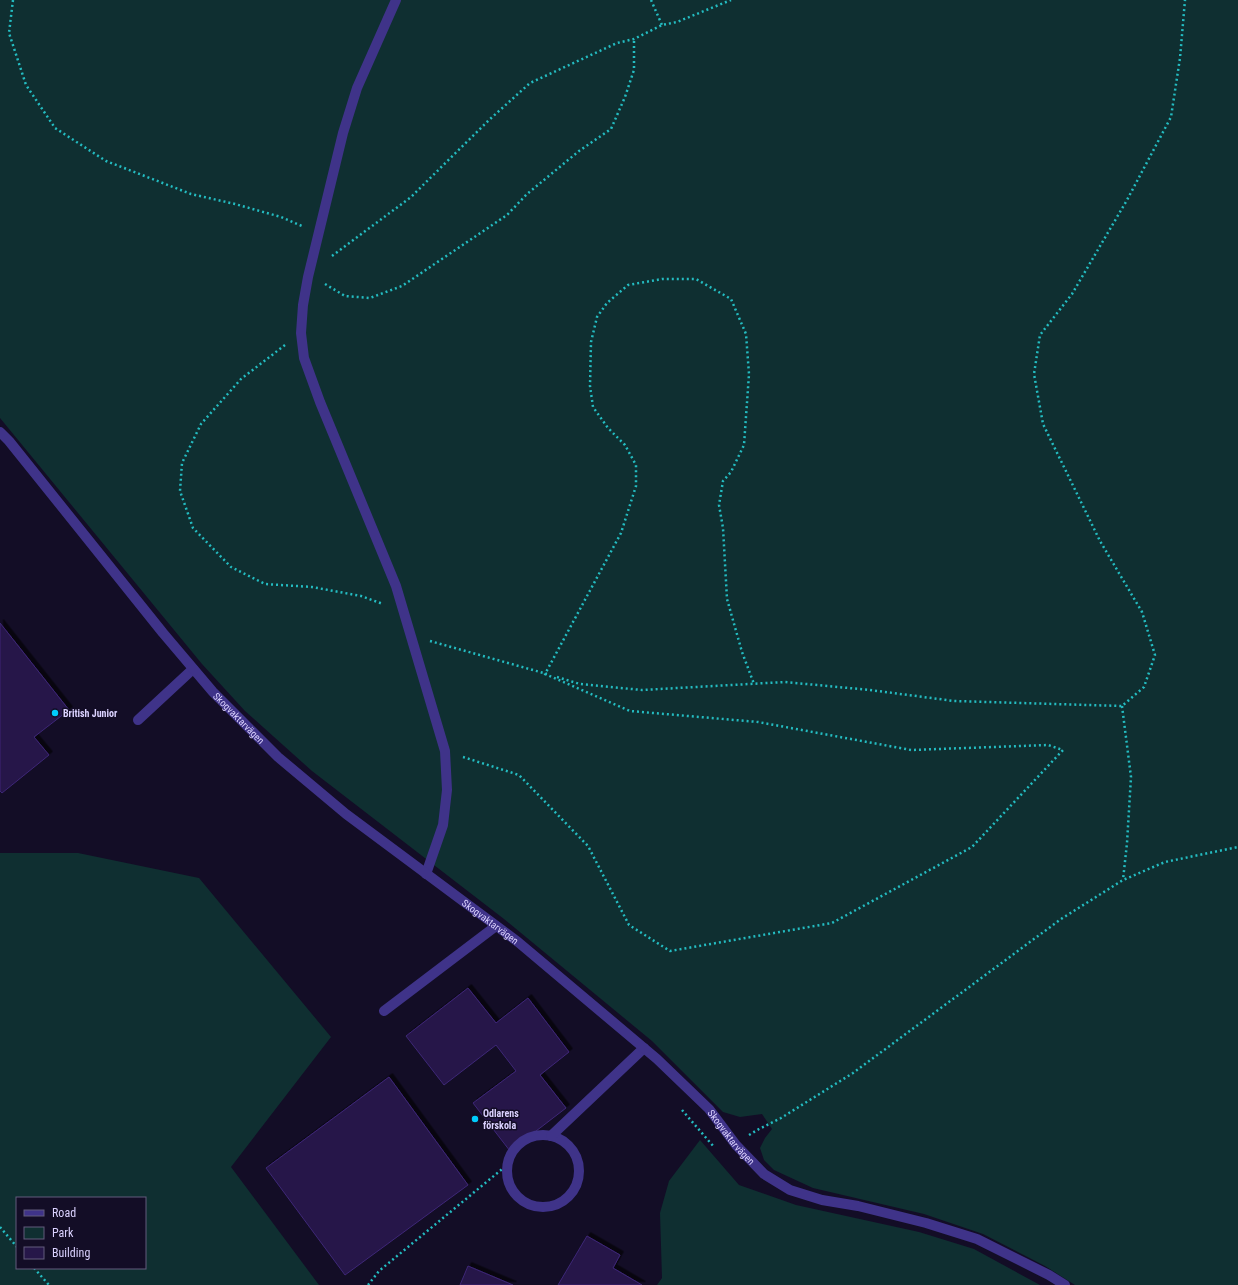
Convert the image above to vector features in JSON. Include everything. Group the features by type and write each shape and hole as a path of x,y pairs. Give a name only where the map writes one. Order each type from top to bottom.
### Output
{"street":[{"path":"396,0 357,88 343,133 308,274 303,305 301,333 304,358 396,586 445,751 447,790 443,825 426,874"},
{"name":"Skogvaktarvägen","path":"0,432 9,441 162,633 213,692 278,757 346,814 496,926 644,1048 709,1109 736,1145 764,1174 790,1190 822,1200 858,1206 926,1223 977,1238 1049,1275 1065,1285"},
{"path":"138,720 193,669"},
{"path":"384,1011 496,926"},
{"path":"551,1136 644,1048"},
{"path":"539,1136 551,1136 561,1140 570,1148 576,1157 579,1168 578,1181 573,1192 565,1201 554,1206 542,1208 530,1205 519,1199 512,1189 507,1177 507,1165 511,1154 518,1145 528,1139 539,1136"}],"path":[{"path":"13,0 9,33 26,85 55,128 106,162 191,194 235,204 281,217 318,233"},
{"path":"652,0 662,25"},
{"path":"634,38 634,70 625,97 611,129 579,150 527,194 507,215 402,286 370,298 345,296 308,274 411,197 488,120 530,83 617,43 634,38 662,25 676,22 731,0"},
{"path":"411,636 580,684 642,690 785,682 870,690 954,701 1122,706 1144,687 1155,655 1142,612 1100,541 1043,424 1034,374 1040,335 1072,294 1127,200 1171,117 1180,58 1185,0"},
{"path":"546,674 621,533 636,486 636,464 625,445 608,428 593,407 590,386 591,342 597,317 607,303 628,285 662,279 696,279 731,299 746,334 749,374 744,445 731,472 723,481 719,505 723,528 727,599 742,652 754,684"},
{"path":"301,333 241,379 201,424 182,463 180,491 193,528 231,567 265,584 312,587 361,596 404,612"},
{"path":"445,751 519,775 588,846 629,925 670,951 832,922 972,847 1063,750 1048,745 911,750 758,722 630,711 546,674"},
{"path":"1122,706 1131,777 1123,880"},
{"path":"736,1145 758,1129 781,1118 853,1073 1061,919 1123,880 1166,862 1238,847"},
{"path":"368,1285 378,1271 507,1165"},
{"path":"0,1227 16,1246"},
{"path":"35,1269 49,1285"}],"green space":[{"path":"0,0 1238,0 1238,1285 1075,1285 1045,1266 983,1234 924,1214 813,1188 774,1170 764,1160 760,1148 772,1129 762,1114 740,1117 723,1112 652,1041 504,919 312,771 245,711 202,664 0,418"},
{"path":"0,853 78,853 199,878 331,1037 231,1167 319,1285 0,1285"},
{"path":"700,1140 739,1185 796,1205 919,1232 974,1249 1040,1285 657,1285 662,1278 660,1213 669,1181"}],"building":[{"path":"0,623 69,710 34,737 49,755 2,793 0,791"},
{"path":"468,988 496,1023 528,998 569,1052 540,1075 566,1108 510,1151 473,1103 516,1071 496,1045 444,1085 406,1036"},
{"path":"389,1077 468,1185 345,1275 266,1168"},
{"path":"587,1236 620,1255 613,1268 642,1285 558,1285"},
{"path":"468,1266 513,1285 460,1285"}],"place":[{"name":"British Junior","path":"55,713"},
{"name":"Odlarens förskola","path":"475,1119"}]}
